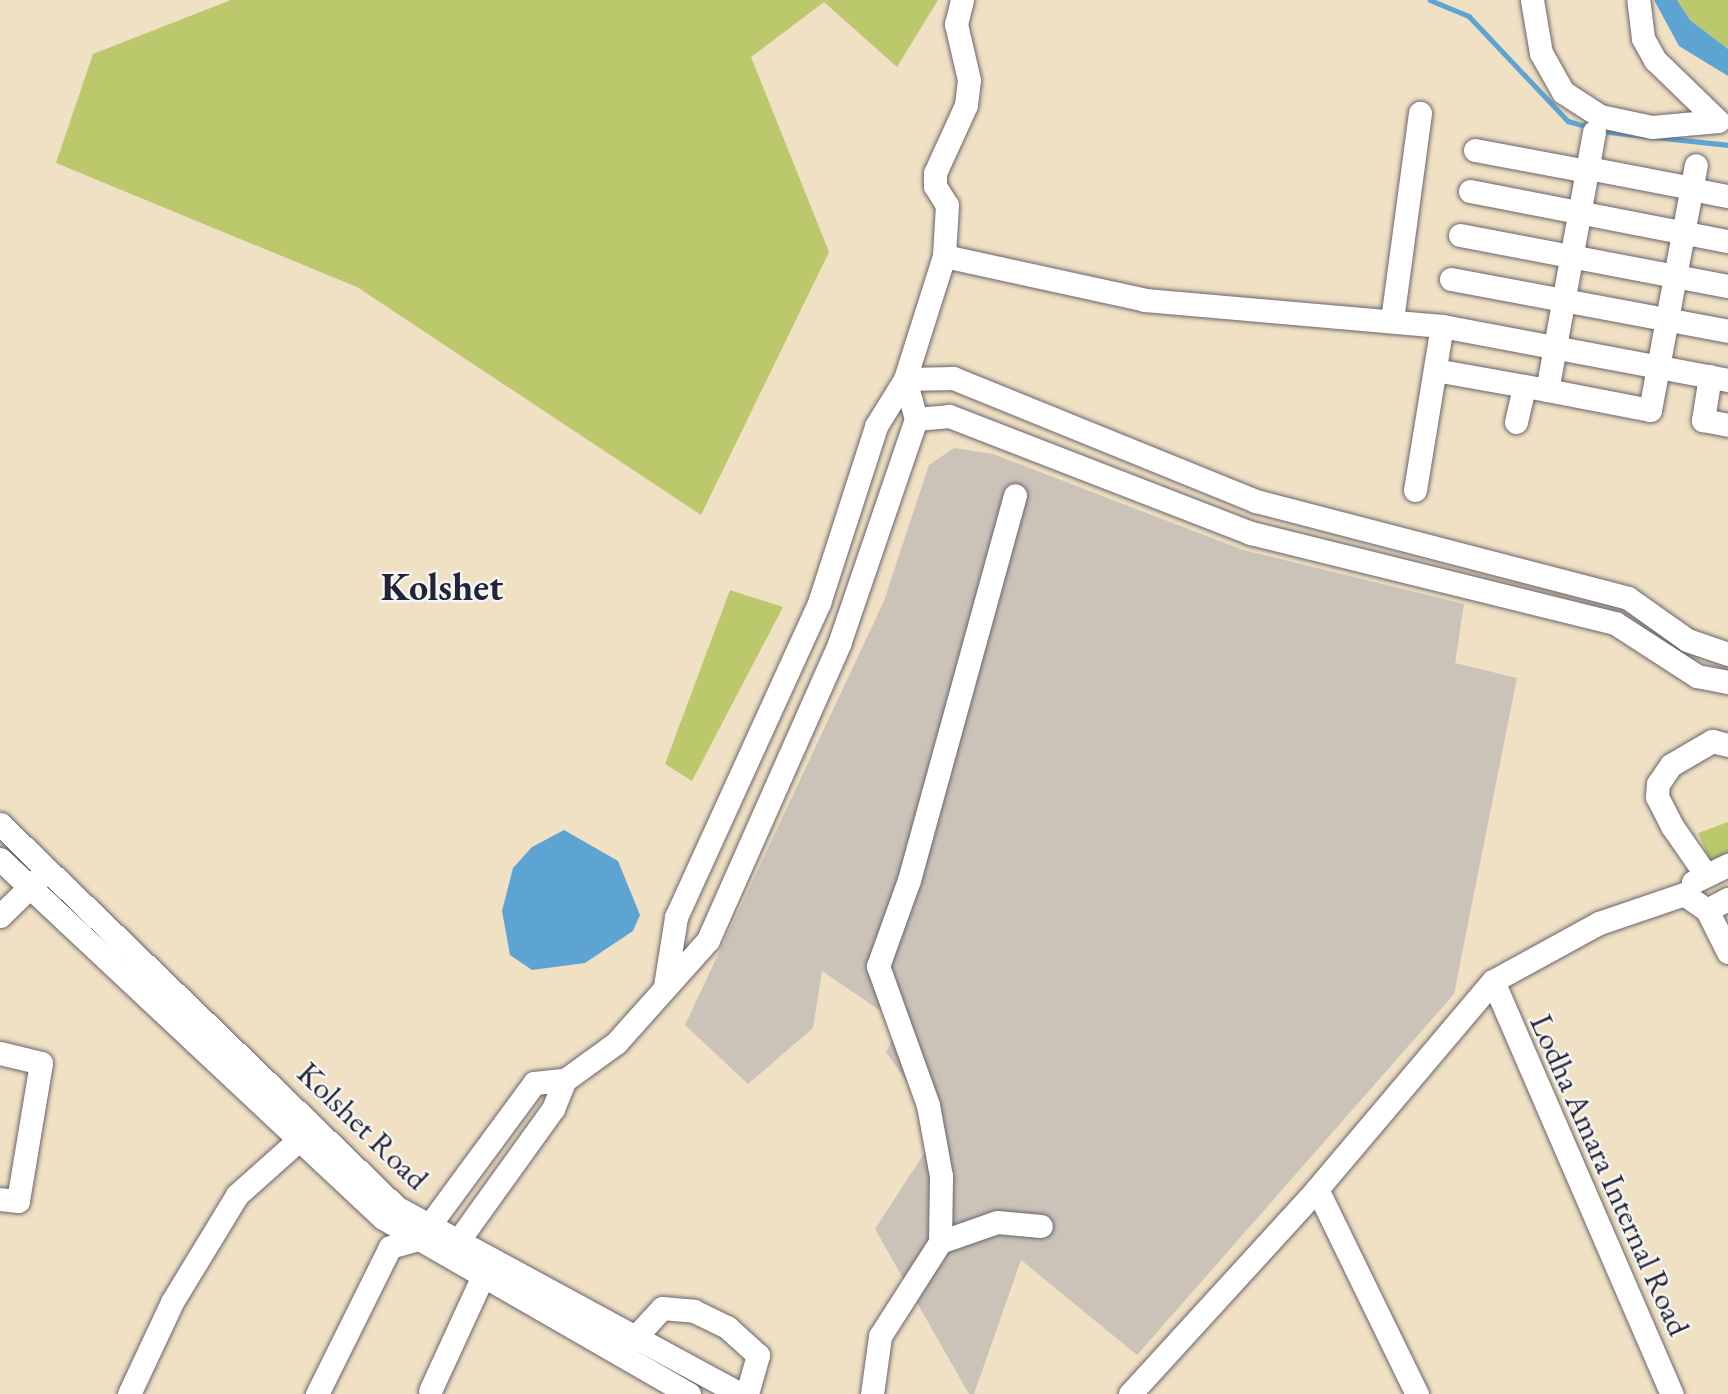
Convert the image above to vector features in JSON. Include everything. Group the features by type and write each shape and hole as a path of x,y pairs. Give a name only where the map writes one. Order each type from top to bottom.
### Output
{"street":[{"path":"665,986 676,917 825,585 876,426 905,379 944,256 947,205 934,186 935,173 966,105 969,80 956,24 962,0"},
{"path":"1532,0 1541,53 1563,92 1600,116 1652,127 1718,121 1655,60 1643,38 1637,0"},
{"path":"1392,320 1420,113"},
{"path":"1547,390 1594,132"},
{"path":"1475,150 1728,196"},
{"path":"1435,370 1650,410 1696,165"},
{"path":"1469,191 1728,241"},
{"path":"1460,235 1728,286"},
{"path":"944,256 1145,300 1442,326 1719,378 1703,420 1728,425"},
{"path":"1451,279 1728,331"},
{"path":"1415,490 1442,326"},
{"path":"905,379 953,378 1226,489 1628,598 1687,640 1728,654"},
{"path":"458,1241 553,1109 565,1080 616,1042 708,940 855,597 916,419 905,379"},
{"path":"1516,422 1524,386"},
{"path":"916,419 949,416 1220,522 1581,612 1615,623 1697,676 1728,682"},
{"path":"1220,522 1226,489"},
{"path":"872,1394 880,1336 940,1242 941,1176 928,1105 878,966 909,880 1015,495"},
{"path":"825,585 855,597"},
{"path":"1581,612 1592,589"},
{"path":"1706,875 1672,826 1657,797 1658,784 1671,765 1712,741 1728,745"},
{"name":"Kolshet Road","path":"0,824 309,1132"},
{"name":"Kolshet Road","path":"0,859 29,889 396,1207 421,1233 482,1278 623,1354 689,1394"},
{"path":"1677,897 1706,875 1728,865"},
{"path":"0,916 46,870"},
{"path":"1130,1394 1317,1189 1493,981 1599,923 1677,897 1694,897 1707,910 1728,952"},
{"path":"1707,910 1728,899"},
{"name":"Lodha Amara Internal Road","path":"1493,981 1672,1394"},
{"path":"0,1053 41,1063 18,1201 0,1199"},
{"path":"317,1394 373,1271 390,1247 421,1233 534,1083 565,1080"},
{"path":"130,1394 167,1312 237,1195 309,1132"},
{"path":"1317,1189 1417,1394"},
{"path":"940,1242 997,1222 1041,1226"},
{"name":"Kolshet Road","path":"421,1233 458,1241 635,1332 741,1394"},
{"path":"430,1391 482,1278"},
{"path":"623,1354 635,1332 667,1306 716,1321 758,1355 747,1394"}],"shaded area":[{"path":"954,448 993,454 1243,550 1464,604 1455,663 1517,678 1454,994 1137,1355 1021,1260 974,1394 969,1394 875,1229 940,1129 886,1052 900,1024 822,971 813,1028 748,1084 685,1025 884,601 929,465"}],"green space":[{"path":"231,0 938,0 897,67 824,2 751,57 829,252 701,515 357,287 56,163 93,54"},
{"path":"1677,0 1728,0 1728,49 1690,20"},
{"path":"730,590 783,607 692,781 665,764"},
{"path":"1728,822 1728,853 1710,860 1698,833"}],"water":[{"path":"1654,0 1677,0 1690,20 1728,49 1728,76 1679,46"},
{"path":"564,830 618,861 640,915 633,931 585,963 532,970 510,955 502,911 513,868 532,847"}],"waterway":[{"path":"1430,0 1469,16 1568,121 1589,127"},
{"path":"1600,131 1728,145"}],"district":[{"name":"Kolshet","path":"442,587"}]}
